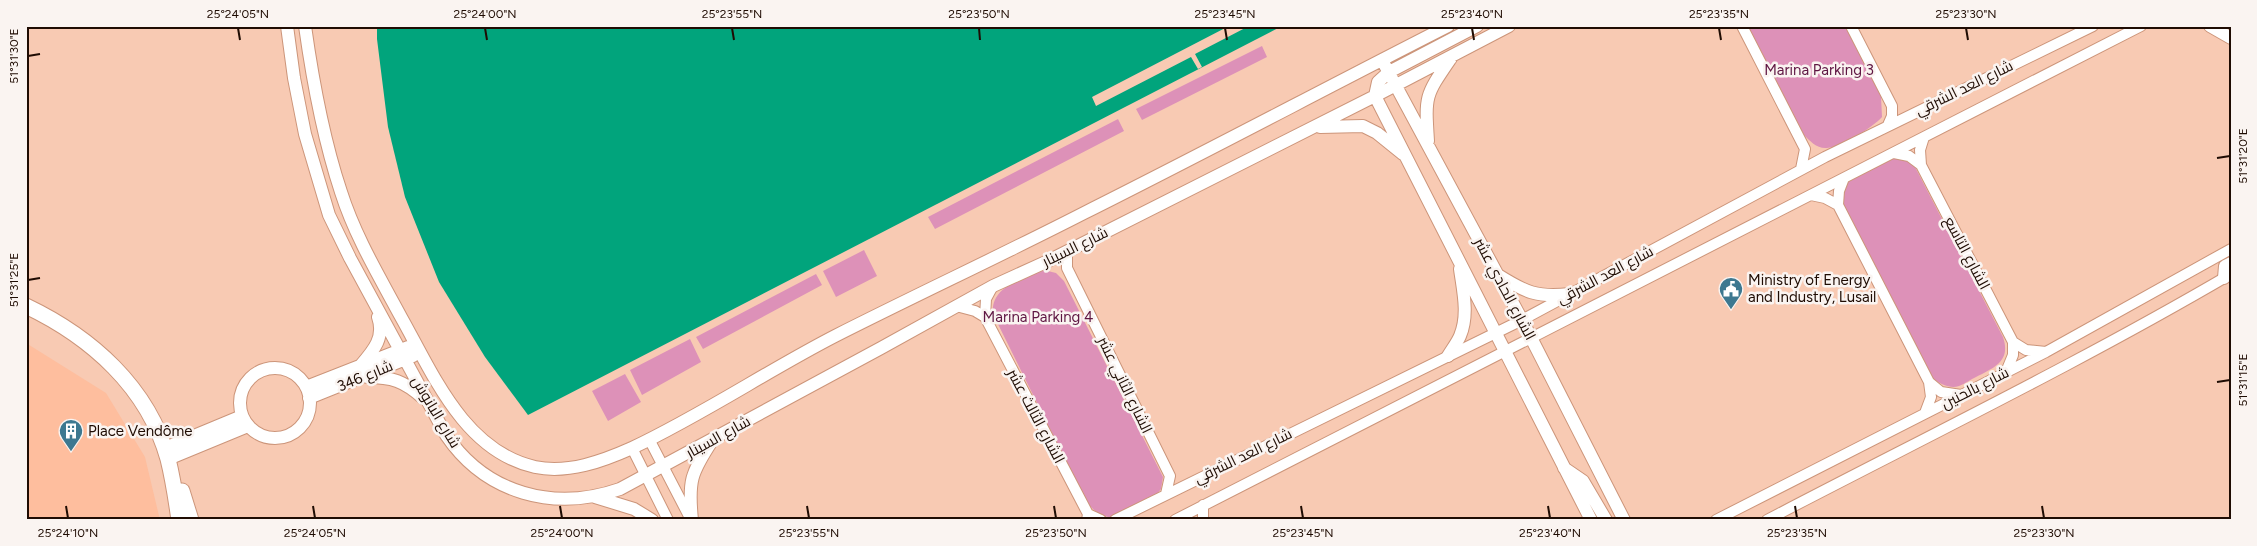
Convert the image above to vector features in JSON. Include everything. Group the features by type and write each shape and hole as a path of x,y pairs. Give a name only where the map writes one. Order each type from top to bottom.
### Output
{"main road":[{"path":"26,306 75,332 112,364 134,391 148,412 166,454 174,483 175,511"},
{"path":"174,483 180,488 185,497 191,520"}],"street":[{"name":"شارع البانوش","path":"287,26 294,78 310,154 336,230 426,400 454,448 467,461 492,480 532,495 553,499 593,497 620,489 646,476"},
{"name":"شارع البانوش","path":"305,26 312,79 328,149 352,222 418,349 446,397 472,429 488,445 516,461 549,469 566,468 599,460 632,448"},
{"name":"شارع السينار","path":"632,448 832,338 1083,214 1448,26"},
{"path":"1376,96 1378,82 1389,72 1477,26"},
{"name":"شارع السينار","path":"646,476 993,286 1048,261 1396,86 1508,26"},
{"path":"1742,26 1805,149 1801,170"},
{"path":"1851,26 1892,106 1892,116 1888,125"},
{"name":"شارع العد الشرقي","path":"1115,520 1522,320 1825,157 2093,26"},
{"name":"شارع العد الشرقي","path":"1179,518 2141,26"},
{"path":"2210,26 2231,38"},
{"path":"2228,26 2231,31"},
{"path":"1428,146 1427,97 1436,79 1453,56"},
{"name":"الشارع الحادي عشر","path":"1382,60 1522,320 1621,516"},
{"name":"الشارع الحادي عشر","path":"1376,96 1589,518"},
{"path":"1892,106 1912,113"},
{"path":"1312,128 1363,126 1406,156"},
{"path":"1921,164 1920,150 1924,137"},
{"path":"310,154 328,149"},
{"path":"1805,149 1825,157"},
{"path":"1894,152 1910,156 1921,164"},
{"name":"الشارع التاسع","path":"1921,164 2013,342"},
{"path":"1844,178 1838,191 1838,205 1929,382 1931,397 1925,413"},
{"path":"321,190 338,183"},
{"path":"1811,195 1825,198 1838,205"},
{"path":"336,230 352,222"},
{"name":"شارع بالحنين","path":"1716,520 2046,352 2231,249"},
{"path":"350,258 366,251"},
{"name":"الشارع الثاني عشر","path":"1067,251 1067,268 1170,476"},
{"path":"1048,261 1057,262 1067,268"},
{"path":"1448,356 1460,336 1464,321 1464,300 1459,262"},
{"path":"2227,276 2226,266 2231,263"},
{"path":"1498,275 1534,294 1550,296 1570,294"},
{"name":"شارع بالحنين","path":"1767,520 1937,431 2048,377 2227,276"},
{"path":"956,306 975,311 984,317 986,298 993,286"},
{"path":"373,301 382,328 379,340 359,373 394,379 414,390 426,400"},
{"name":"الشارع الثالث عشر","path":"984,317 1088,517 1101,520"},
{"path":"2013,342 2026,350 2046,352"},
{"path":"2006,372 2013,355 2013,342"},
{"name":"شارع 346","path":"308,393 418,349"},
{"path":"268,369 283,369 296,376 308,393 309,411 305,421 294,432 283,438 258,434 245,421 240,401 244,386 254,375 268,369"},
{"path":"1929,382 1942,392 1961,395"},
{"path":"166,454 245,421"},
{"path":"649,439 691,520"},
{"path":"691,520 691,479 698,462 713,439"},
{"path":"632,448 668,520"},
{"path":"1564,468 1583,481 1606,520"},
{"path":"1166,494 1170,476 1190,482"},
{"path":"593,497 634,509 652,520"},
{"path":"1203,505 1203,520"},
{"path":"1621,516 1631,520"},
{"path":"1179,518 1196,520"}],"shaded area":[{"path":"377,26 1282,26 528,415 485,357 439,282 405,197 388,127"},
{"name":"Place Vendôme","path":"26,343 106,393 145,457 160,520 26,520"}],"green space":[{"name":"Marina Parking 3","path":"1748,26 1846,26 1881,96 1882,117 1864,131 1841,144 1827,148 1814,144 1804,135"},
{"path":"1262,46 1267,57 1142,120 1136,109"},
{"path":"1118,119 1124,131 935,229 928,217"},
{"path":"1891,157 1913,163 2003,337 2005,352 2000,362 1989,370 1956,387 1942,384 1933,379 1844,205 1842,194 1846,182"},
{"path":"864,250 877,276 836,297 823,271"},
{"name":"Marina Parking 4","path":"1044,270 1056,273 1064,281 1163,477 1161,489 1154,498 1115,517 1098,513 1085,500 993,314 994,304 1003,290 1018,280"},
{"path":"816,274 822,285 703,349 696,337"},
{"path":"690,339 701,362 642,395 630,370"},
{"path":"625,374 641,402 608,421 592,391"}],"pier":[{"path":"1229,26 1249,26 1195,54 1202,67 1198,69 1191,57 1096,106 1092,97"}],"place":[{"name":"Ministry of Energy and Industry, Lusail","path":"1731,310"},
{"name":"Place Vendôme","path":"71,452"}]}
